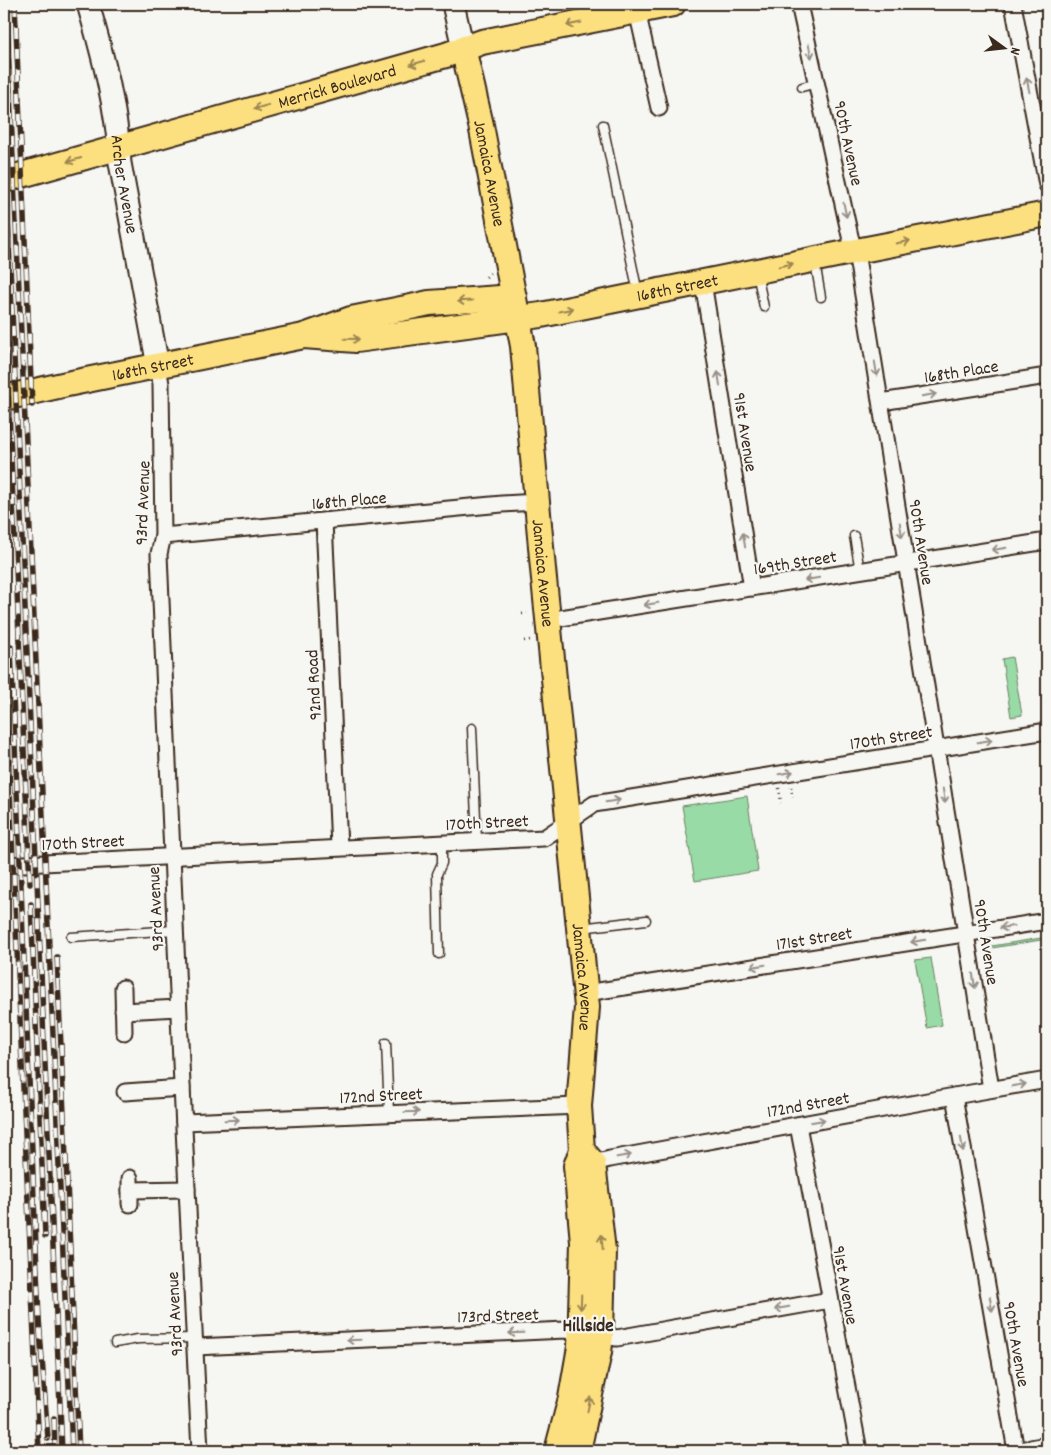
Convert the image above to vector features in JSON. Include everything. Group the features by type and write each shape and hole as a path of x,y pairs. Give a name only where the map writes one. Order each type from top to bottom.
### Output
{"main road":[{"name":"Merrick Boulevard","path":"4,180 446,55 482,42 673,4"},
{"name":"Jamaica Avenue","path":"463,48 483,134 523,346 537,502 538,617 569,821 586,993 587,1007 579,1106 584,1160 602,1251 590,1334 594,1378 578,1451"},
{"name":"168th Street","path":"4,398 304,336 351,319 429,303 516,308 541,315 1047,214"},
{"name":"168th Street","path":"304,336 356,340 516,308"},
{"name":"Jamaica Avenue","path":"557,1451 571,1398 580,1347 590,1334"}],"street":[{"name":"Archer Avenue","path":"88,4 101,52 117,132 120,164 158,366"},
{"name":"Jamaica Avenue","path":"453,4 463,48"},
{"name":"90th Avenue","path":"800,4 810,85 858,264 991,1089"},
{"path":"1013,4 1047,185"},
{"path":"637,11 659,108"},
{"name":"91st Avenue","path":"703,282 752,588"},
{"name":"93rd Avenue","path":"158,366 161,384 163,536 159,554 178,1008 200,1451"},
{"name":"168th Place","path":"881,402 1047,376"},
{"name":"168th Place","path":"163,536 537,502"},
{"name":"92nd Road","path":"324,521 339,847"},
{"name":"169th Street","path":"538,617 752,588 1047,541"},
{"name":"170th Street","path":"4,865 544,838 594,804 1047,731"},
{"name":"171st Street","path":"586,993 1047,920"},
{"path":"123,988 124,1032"},
{"path":"123,1011 178,1008"},
{"name":"172nd Street","path":"584,1160 610,1159 1047,1080"},
{"path":"125,1092 182,1088"},
{"name":"90th Avenue","path":"954,1096 1015,1451"},
{"name":"172nd Street","path":"184,1122 579,1106"},
{"name":"91st Avenue","path":"798,1125 859,1451"},
{"path":"130,1191 187,1189"},
{"name":"173rd Street","path":"195,1342 565,1330 617,1338 830,1300"},
{"path":"1015,1451 1047,1445"}],"lane":[{"path":"603,125 638,295"},
{"path":"814,259 821,297"},
{"path":"757,271 764,307"},
{"path":"854,536 860,571"},
{"path":"472,728 477,841"},
{"path":"439,954 437,874 442,863 442,843"},
{"path":"580,928 646,920"},
{"path":"71,937 175,930"},
{"path":"386,1043 389,1113"},
{"path":"115,1343 138,1339 195,1342"}],"path":[{"path":"486,277 490,273"},
{"path":"522,614 538,617"},
{"path":"524,641 530,640"},
{"path":"791,786 793,801"},
{"path":"779,788 781,803"}],"green space":[{"path":"1012,657 1022,715 1011,717 1002,659"},
{"path":"747,796 758,871 695,881 682,806"},
{"path":"1047,937 1047,939 986,949 986,947"},
{"path":"931,958 942,1025 927,1028 915,960"}],"railway":[{"path":"6,4 72,1451"},
{"path":"15,4 32,405"},
{"path":"4,128 62,1451"},
{"path":"4,297 30,884"},
{"path":"11,647 39,1318 48,1439"},
{"path":"4,654 39,1451"},
{"path":"31,904 45,1236"},
{"path":"57,957 79,1451"},
{"path":"54,1419 55,1451"}],"district":[{"name":"Hillside","path":"588,1324"}]}
